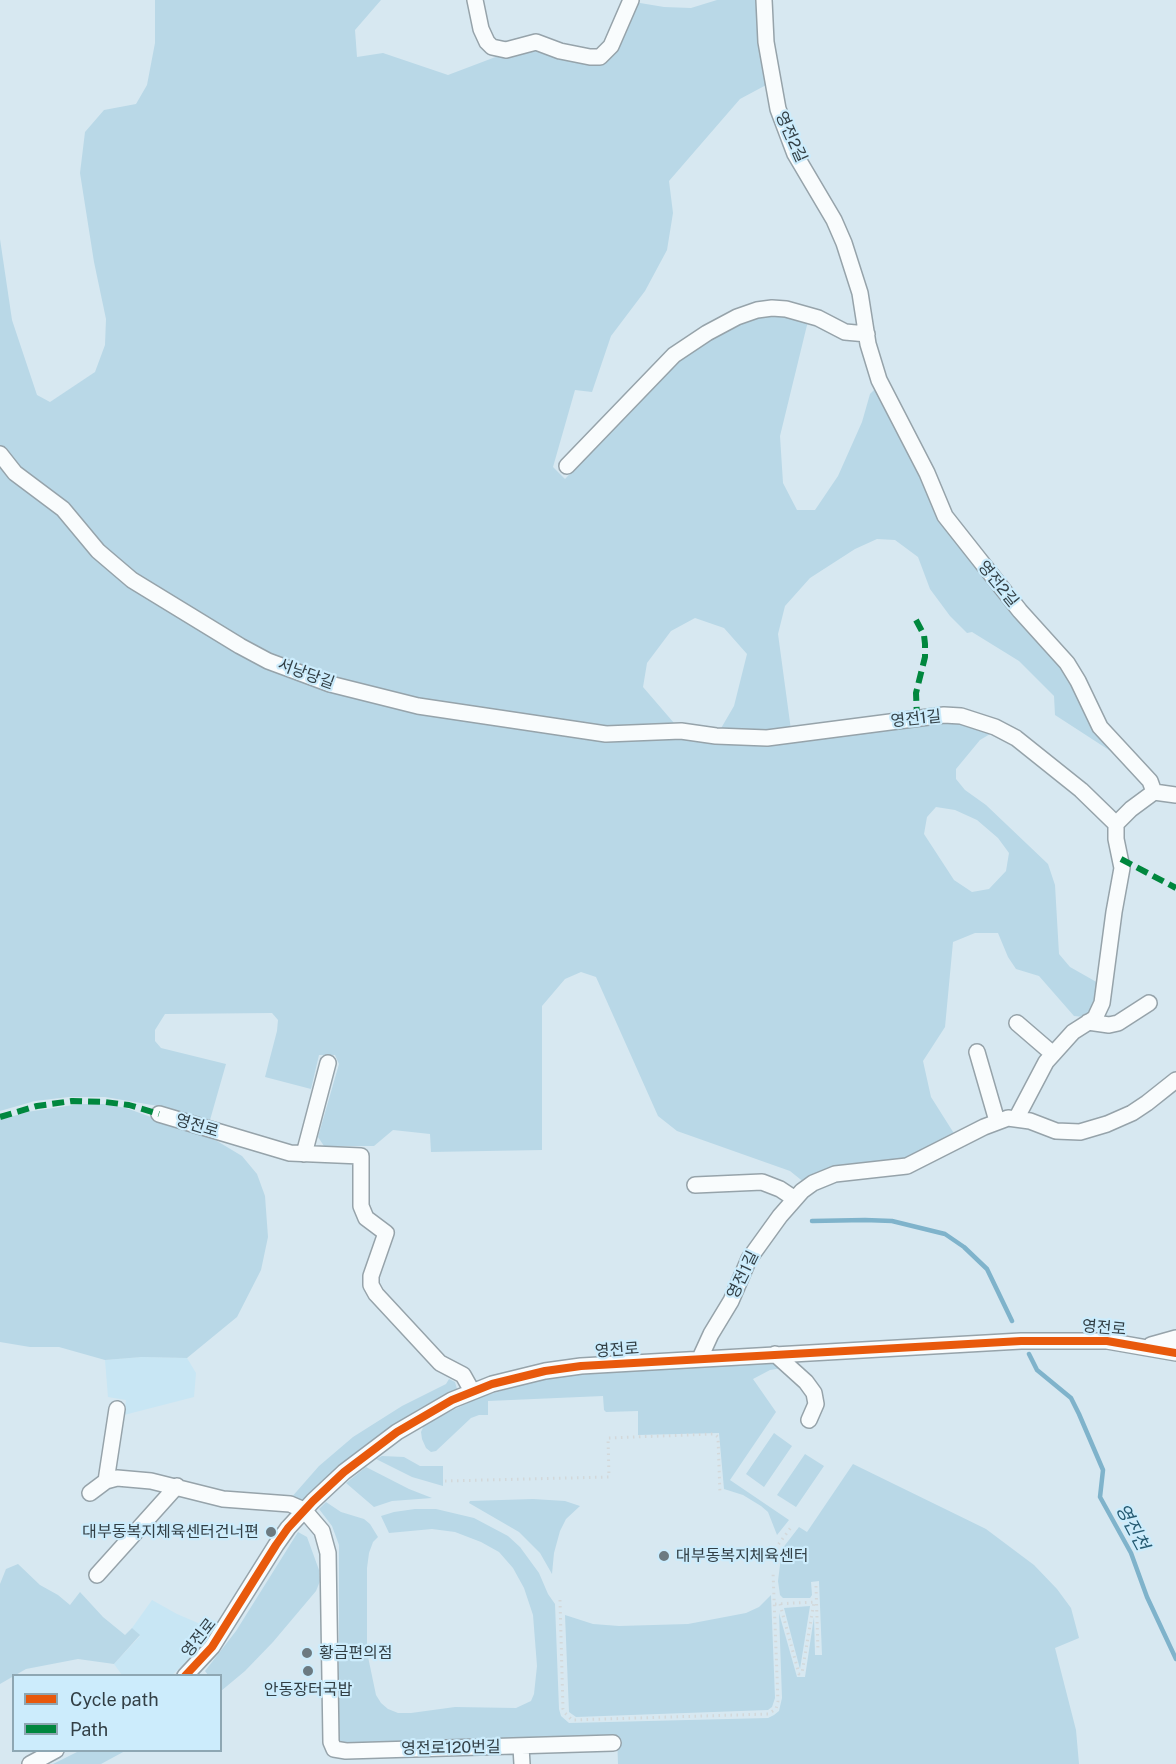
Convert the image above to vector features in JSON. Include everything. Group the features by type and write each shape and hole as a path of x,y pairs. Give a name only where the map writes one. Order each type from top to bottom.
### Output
{"street":[{"path":"475,0 481,29 492,47 506,50 537,42 560,51 590,57 600,57 611,46 631,0"},
{"name":"영전2길","path":"765,0 766,42 778,109 795,154 834,220 844,243 860,293 872,362 927,473 945,516 1020,611 1067,663 1100,727 1150,780 1154,792"},
{"path":"567,466 674,356 707,333 737,317 757,310 786,309 818,318 845,332 867,334"},
{"name":"서낭당길","path":"0,454 20,477 63,509 98,552 132,580 268,661 330,684 418,706 606,734 681,731"},
{"name":"영전1길","path":"681,731 716,736 767,738 944,715 961,716 995,727 1016,738 1081,790 1116,824"},
{"path":"1016,1119 1038,1076 1053,1054 1073,1032 1095,1018 1102,1004 1122,868 1116,839 1116,824 1131,809 1154,792 1176,795"},
{"path":"1088,1022 1109,1025 1118,1023 1149,1003"},
{"path":"1017,1023 1053,1054"},
{"path":"977,1052 997,1120"},
{"path":"304,1154 328,1063"},
{"name":"영전1길","path":"700,1358 711,1334 731,1301 749,1259 780,1216 813,1183 835,1174 907,1166 997,1120 1030,1121 1056,1131 1080,1132 1132,1113 1176,1080"},
{"name":"영전로","path":"159,1114 276,1150 304,1154 361,1156 361,1206 366,1218 386,1233 370,1276 370,1285 440,1363 463,1375 472,1391"},
{"path":"695,1185 762,1182 780,1189 795,1199"},
{"path":"1145,1346 1160,1344 1176,1338"},
{"name":"영전로","path":"187,1674 212,1647 276,1545 304,1510 344,1472 429,1412 492,1384 545,1371 581,1366 1058,1339 1107,1341 1176,1353"},
{"path":"775,1354 806,1382 814,1393 816,1404 809,1420"},
{"path":"106,1480 117,1409"},
{"path":"90,1493 106,1480 117,1478 177,1486 223,1499 290,1504 304,1510"},
{"path":"97,1575 177,1486"},
{"name":"영전로120번길","path":"304,1510 322,1531 328,1553 332,1746 339,1750 380,1757 613,1743"},
{"name":"영전로120번길","path":"521,1747 522,1764"},
{"path":"30,1764 52,1752"}],"path":[{"path":"445,1481 609,1477 608,1438 714,1434 718,1437 720,1494"},
{"path":"775,1549 792,1526"},
{"path":"560,1600 563,1709 568,1717 578,1720 772,1712 778,1701 774,1572"},
{"path":"780,1604 800,1674 815,1602 816,1586"},
{"path":"775,1604 815,1602"},
{"path":"815,1602 818,1651"}],"shaded area":[{"path":"155,0 381,0 355,30 357,57 383,53 448,75 514,50 541,47 593,62 609,60 615,52 634,2 664,7 691,8 717,0 761,0 768,84 740,99 669,181 673,213 667,250 645,291 611,336 592,392 575,390 553,467 565,479 689,348 756,314 783,313 808,321 780,436 783,483 797,510 815,510 838,476 862,422 870,394 874,390 880,392 923,474 1063,667 1129,763 1055,715 1054,696 1019,661 972,632 967,633 950,616 930,589 918,557 895,540 877,539 855,549 810,578 785,606 778,634 791,730 765,732 720,730 734,706 747,654 724,628 695,618 671,631 647,663 643,687 674,723 672,735 715,741 958,720 1003,736 990,734 980,740 956,769 956,779 965,790 986,805 1048,864 1055,885 1059,954 1070,967 1100,984 1097,1005 1091,1013 1084,1017 1074,1016 1039,976 1016,969 998,933 975,933 953,942 945,1027 923,1061 931,1097 955,1135 901,1163 805,1183 790,1171 677,1131 658,1116 596,977 581,972 565,979 542,1006 542,1150 431,1152 430,1134 393,1130 374,1146 324,1146 318,1137 339,1064 335,1055 319,1055 311,1089 265,1077 277,1031 278,1020 272,1013 165,1014 155,1030 155,1041 161,1048 226,1064 210,1120 158,1106 105,1097 69,1097 35,1101 0,1111 0,239 12,320 37,395 50,402 95,372 105,345 106,319 94,262 80,173 85,132 104,110 136,104 147,85 155,43","holes":["936,807 955,810 977,820 998,838 1009,853 1006,871 989,889 972,892 954,880 924,834 927,817"]},
{"path":"80,1104 103,1104 126,1108 217,1141 242,1156 257,1174 265,1196 268,1237 261,1270 237,1317 187,1358 142,1357 105,1360 59,1347 30,1347 0,1342 0,1120 27,1112"},
{"path":"142,1357 187,1358 196,1373 194,1397 124,1415 126,1400 108,1397 105,1360"},
{"path":"781,1362 782,1368 770,1370 753,1379 776,1412 730,1480 789,1520 777,1535 768,1512 743,1495 724,1489 719,1433 638,1435 638,1411 606,1412 603,1396 488,1401 488,1415 471,1418 436,1451 431,1452 426,1448 422,1439 421,1432 424,1425 451,1411 480,1397 536,1381 643,1369"},
{"path":"449,1379 455,1382 457,1389 417,1410 387,1430 334,1471 300,1504 290,1499 319,1466 353,1437 402,1406 446,1384"},
{"path":"774,1433 792,1446 764,1487 746,1474"},
{"path":"805,1454 824,1466 796,1507 777,1495"},
{"path":"382,1456 404,1457 420,1466 443,1466 443,1486 412,1477 376,1459"},
{"path":"853,1464 986,1529 1034,1565 1057,1589 1071,1608 1079,1638 1055,1648 1076,1730 1079,1764 618,1764 617,1735 339,1743 339,1545 332,1526 319,1509 326,1502 341,1512 364,1519 378,1537 373,1542 369,1553 367,1568 367,1652 376,1695 388,1709 398,1713 411,1713 455,1707 516,1708 531,1701 534,1694 537,1666 533,1615 524,1588 513,1568 499,1552 455,1532 432,1529 389,1533 381,1516 415,1509 436,1509 474,1518 508,1536 520,1547 539,1573 555,1604 559,1709 561,1716 569,1723 768,1718 779,1711 782,1698 779,1613 797,1677 805,1677 814,1617 815,1655 822,1655 819,1581 811,1582 812,1595 810,1598 783,1598 780,1595 778,1581 782,1549 799,1527 807,1532"},
{"path":"366,1467 432,1498 392,1501 374,1507 346,1483"},
{"path":"533,1499 565,1501 580,1506 566,1519 560,1531 554,1553 552,1574 540,1553 519,1532 469,1503 470,1501"},
{"path":"298,1532 307,1537 319,1570 320,1581 316,1591 273,1642 245,1671 222,1690 222,1674 207,1674 205,1671 236,1631"},
{"path":"18,1564 40,1585 70,1605 80,1592 103,1617 125,1635 132,1628 140,1635 114,1664 78,1659 26,1669 12,1674 12,1677 0,1684 0,1584 6,1569"},
{"path":"771,1595 775,1698 772,1707 768,1710 576,1717 569,1712 565,1615 593,1624 619,1626 688,1624 746,1613 759,1607"},
{"path":"152,1600 213,1632 200,1649 173,1674 121,1674 114,1664 140,1636 132,1628"},
{"path":"810,1606 800,1669 784,1608"},
{"path":"77,1752 123,1752 101,1764 53,1764"}],"waterway":[{"name":"영진천","path":"812,1221 892,1221 945,1234 964,1247 987,1269 1012,1321"},
{"name":"영진천","path":"1029,1354 1037,1370 1071,1398 1079,1414 1103,1470 1100,1497 1131,1553 1147,1597 1176,1659"}],"marked path":[{"path":"916,620 924,635 925,644 925,657 916,693 917,718"},
{"path":"1121,859 1176,888"},
{"path":"0,1117 37,1106 72,1101 129,1105 159,1114"}],"cycle path":[{"path":"187,1674 212,1647 276,1545 313,1501 344,1472 397,1432 452,1400 492,1384 545,1371 581,1366 1021,1341 1107,1341 1176,1353"}],"place":[{"name":"대부동복지체육센터건너편","path":"271,1532"},
{"name":"대부동복지체육센터","path":"664,1556"},
{"name":"황금편의점","path":"307,1653"},
{"name":"안동장터국밥","path":"308,1671"}]}
